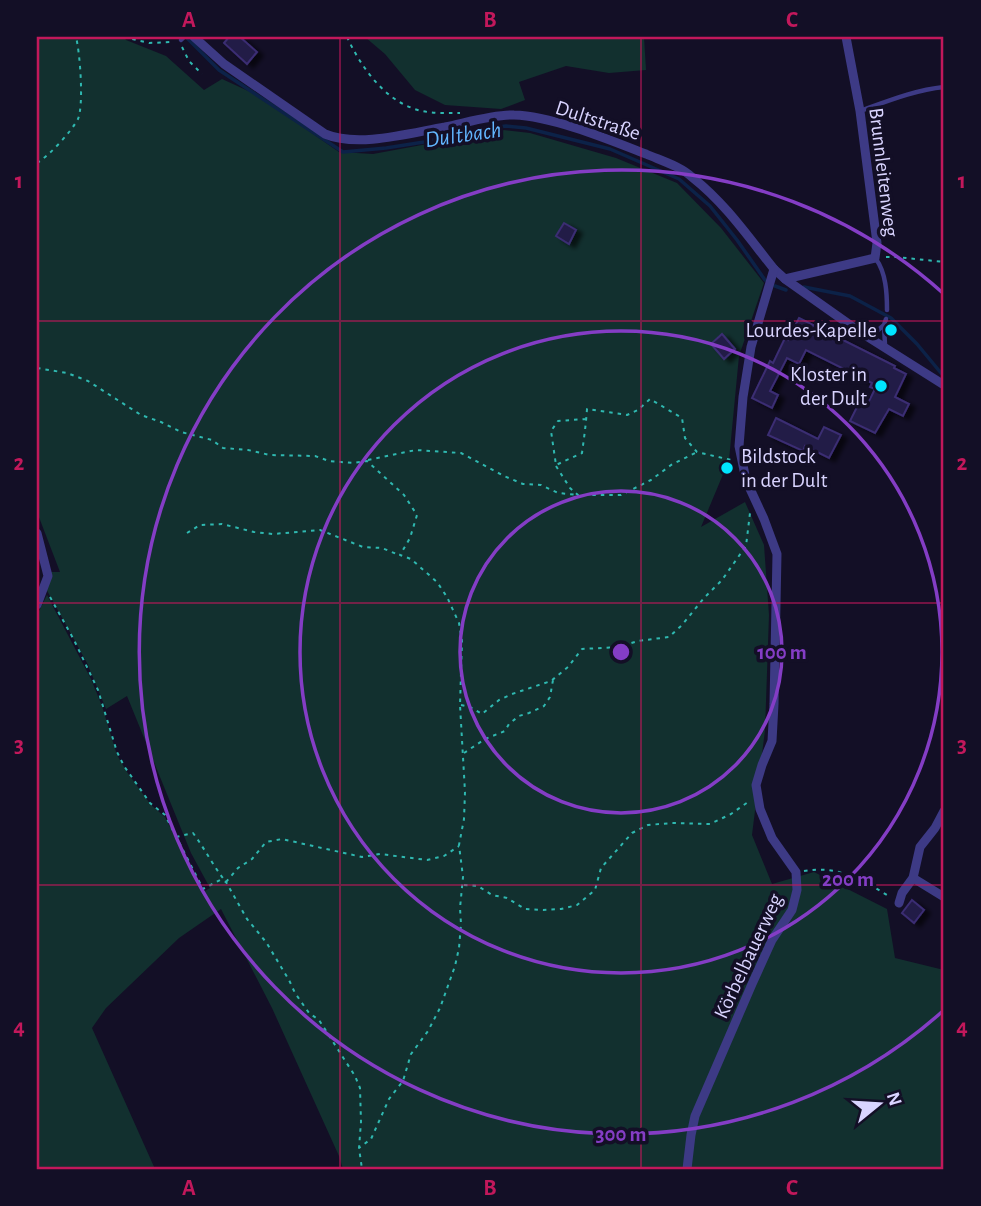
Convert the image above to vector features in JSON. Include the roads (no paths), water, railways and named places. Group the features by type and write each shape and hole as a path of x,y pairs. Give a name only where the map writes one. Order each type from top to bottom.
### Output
{"street":[{"name":"Dultstraße","path":"194,37 223,64 325,134 337,139 354,141 510,115 528,116 631,148 672,165 691,176 715,197 785,279 944,385"},
{"name":"Brunnleitenweg","path":"846,37 860,111 877,243 875,258"},
{"path":"785,279 875,258"},
{"name":"Körbelbauerweg","path":"687,1169 695,1116 772,940 792,910 797,890 796,872 772,838 760,809 756,785 772,741 776,554 746,480 738,446 751,347 774,269"},
{"path":"37,533 48,576 37,605"},
{"path":"899,903 902,893 913,878 920,847 944,811"},
{"path":"913,878 944,897"}],"lane":[{"path":"860,111 895,98 944,87"},
{"name":"Brunnleitenweg","path":"875,258 881,265 887,310"},
{"path":"885,348 883,336 886,319"},
{"path":"870,337 884,325"}],"waterway":[{"name":"Dultbach","path":"186,37 219,70 343,152 424,142 464,132 506,126 526,128 610,149 679,179 710,206 765,280"},
{"name":"Dultbach","path":"775,286 786,290"},
{"name":"Dultbach","path":"804,287 850,296 891,318 944,375"}],"place":[{"name":"Lourdes-Kapelle","path":"891,330"},
{"name":"Kloster in der Dult","path":"881,386"},
{"name":"Bildstock in der Dult","path":"727,468"}]}
